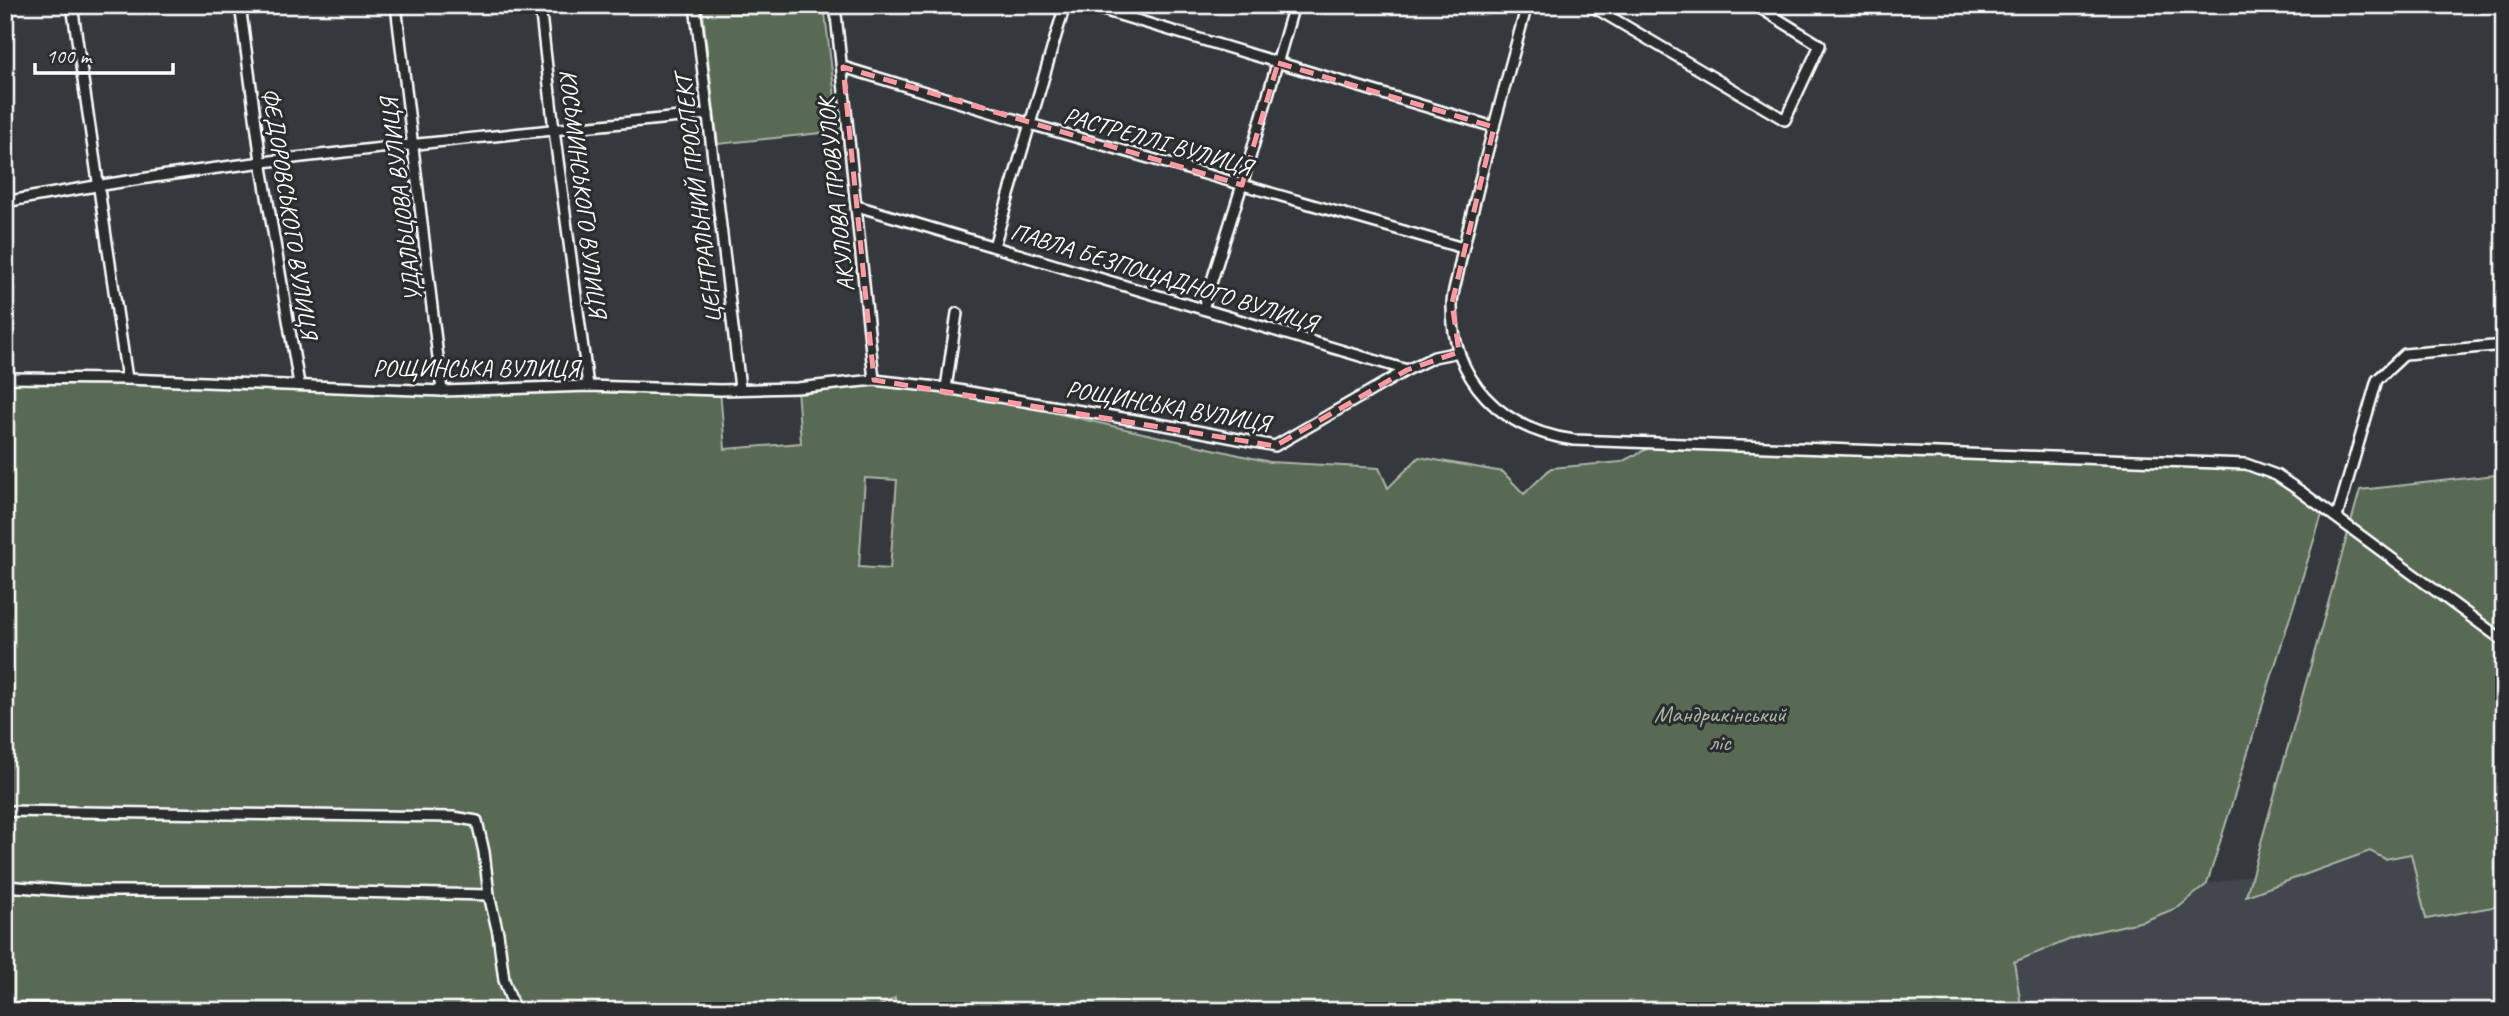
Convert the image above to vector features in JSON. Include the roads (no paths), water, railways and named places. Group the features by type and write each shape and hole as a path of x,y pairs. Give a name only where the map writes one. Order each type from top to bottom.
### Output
{"street":[{"path":"72,5 127,379"},
{"name":"ФЕДОРОВСЬКОГО ВУЛИЦЯ","path":"240,5 261,161 299,384"},
{"name":"УДАЛЬЦОВА ВУЛИЦЯ","path":"396,5 442,391"},
{"name":"КОСЬМИНСЬКОГО ВУЛИЦЯ","path":"540,5 588,386"},
{"name":"ЦЕНТРАЛЬНИЙ ПРОСПЕКТ","path":"695,5 740,388"},
{"name":"АКУЛОВА ПРОВУЛОК","path":"835,5 874,380"},
{"path":"993,246 1065,5"},
{"path":"1086,5 1494,127"},
{"path":"1203,309 1294,5"},
{"path":"1527,5 1463,248 1452,303 1459,352 1477,388 1507,417 1551,437 1586,441 2246,464 2276,475 2504,640"},
{"path":"1590,5 1785,120 1820,45 1755,5"},
{"name":"РАСТРЕЛЛІ ВУЛИЦЯ","path":"843,67 1030,124 1463,248"},
{"path":"5,202 99,184 261,161 708,114"},
{"name":"ПАВЛА БЕЗПОЩАДНОГО ВУЛИЦЯ","path":"857,205 1407,370"},
{"path":"946,388 957,313"},
{"path":"2337,517 2377,380 2405,354 2504,345"},
{"path":"1407,370 1434,358 1459,352"},
{"path":"5,356 7,378"},
{"name":"РОЩИНСЬКА ВУЛИЦЯ","path":"7,378 299,384 442,391 588,386 720,390 797,388 874,380 946,388 1275,446 1407,370"},
{"path":"5,811 453,817 477,821 504,979 515,1011"},
{"path":"5,886 70,891 489,895"},
{"path":"5,1008 251,1011"}],"park label":[{"name":"Мандрикінський ліс","path":"1720,728"}]}
